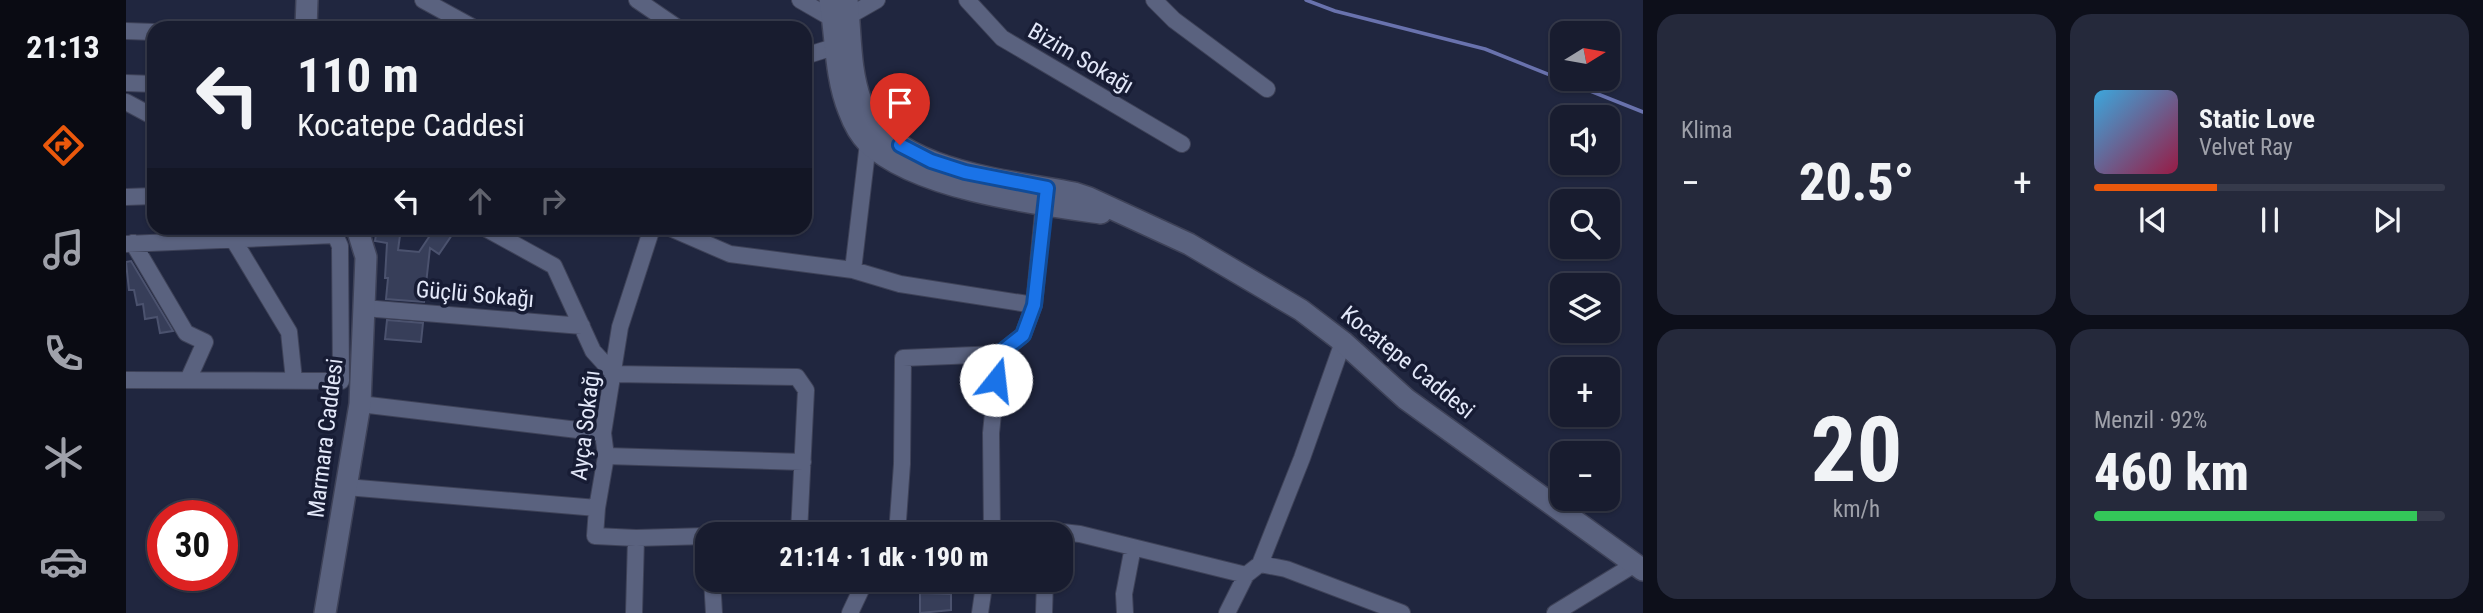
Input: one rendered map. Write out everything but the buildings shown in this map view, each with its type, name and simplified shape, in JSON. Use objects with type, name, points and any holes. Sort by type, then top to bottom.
[{"type":"main road","points":[[306,21],[307,0]]},
{"type":"main road","name":"Kocatepe Caddesi","points":[[840,9],[844,44],[842,86],[848,108],[861,135],[893,161],[948,184],[1088,198],[1189,244],[1301,310],[1406,399],[1639,567]]},
{"type":"main road","name":"Kocatepe Caddesi","points":[[844,44],[860,98],[872,121],[900,145],[931,161],[1045,195]]},
{"type":"main road","points":[[869,143],[872,121]]},
{"type":"main road","name":"Marmara Caddesi","points":[[325,613],[360,404],[366,257],[359,235]]},
{"type":"street","points":[[423,0],[461,21]]},
{"type":"street","points":[[636,0],[668,21]]},
{"type":"street","points":[[800,0],[840,9],[877,0]]},
{"type":"street","name":"Bizim Sokağı","points":[[967,0],[1002,38],[1182,144]]},
{"type":"street","points":[[1154,0],[1174,20],[1267,89]]},
{"type":"street","points":[[126,31],[147,32]]},
{"type":"street","points":[[812,55],[844,44]]},
{"type":"street","points":[[126,83],[147,84]]},
{"type":"street","points":[[126,102],[147,113]]},
{"type":"street","points":[[853,270],[869,143]]},
{"type":"street","points":[[898,522],[902,464],[902,358],[999,354],[1023,335],[1034,305],[1045,195]]},
{"type":"street","points":[[126,197],[147,196]]},
{"type":"street","points":[[188,380],[205,342],[186,333],[130,243],[284,235]]},
{"type":"street","points":[[126,380],[341,380],[340,246],[336,235]]},
{"type":"street","points":[[498,235],[554,266],[593,351],[614,374],[797,377],[806,390],[800,522]]},
{"type":"street","name":"Ayça Sokağı","points":[[346,487],[597,508],[606,456],[603,433],[620,327],[650,235]]},
{"type":"street","points":[[686,235],[730,254],[853,270],[900,284],[1034,305]]},
{"type":"street","points":[[233,239],[289,332],[295,380]]},
{"type":"street","name":"Güçlü Sokağı","points":[[364,307],[582,326]]},
{"type":"street","points":[[1227,613],[1246,575],[1260,564],[1302,458],[1342,342]]},
{"type":"street","points":[[992,522],[991,433],[999,354]]},
{"type":"street","points":[[360,404],[603,433]]},
{"type":"street","points":[[606,456],[803,462]]},
{"type":"street","points":[[597,508],[595,536],[695,536]]},
{"type":"street","points":[[1073,534],[1246,575]]},
{"type":"street","points":[[634,613],[636,538]]},
{"type":"street","points":[[1125,613],[1124,593],[1133,547]]},
{"type":"street","points":[[1260,564],[1286,569],[1402,613]]},
{"type":"street","points":[[1555,613],[1639,567]]},
{"type":"street","points":[[713,592],[714,613]]},
{"type":"street","points":[[850,613],[860,592]]},
{"type":"street","points":[[980,613],[983,592]]},
{"type":"street","points":[[1044,613],[1045,592]]},
{"type":"waterway","points":[[1306,0],[1335,11],[1485,49],[1643,112]]},
{"type":"route","points":[[900,145],[931,161],[965,172],[1047,188],[1034,305],[1023,335],[999,354],[996,380]]}]
